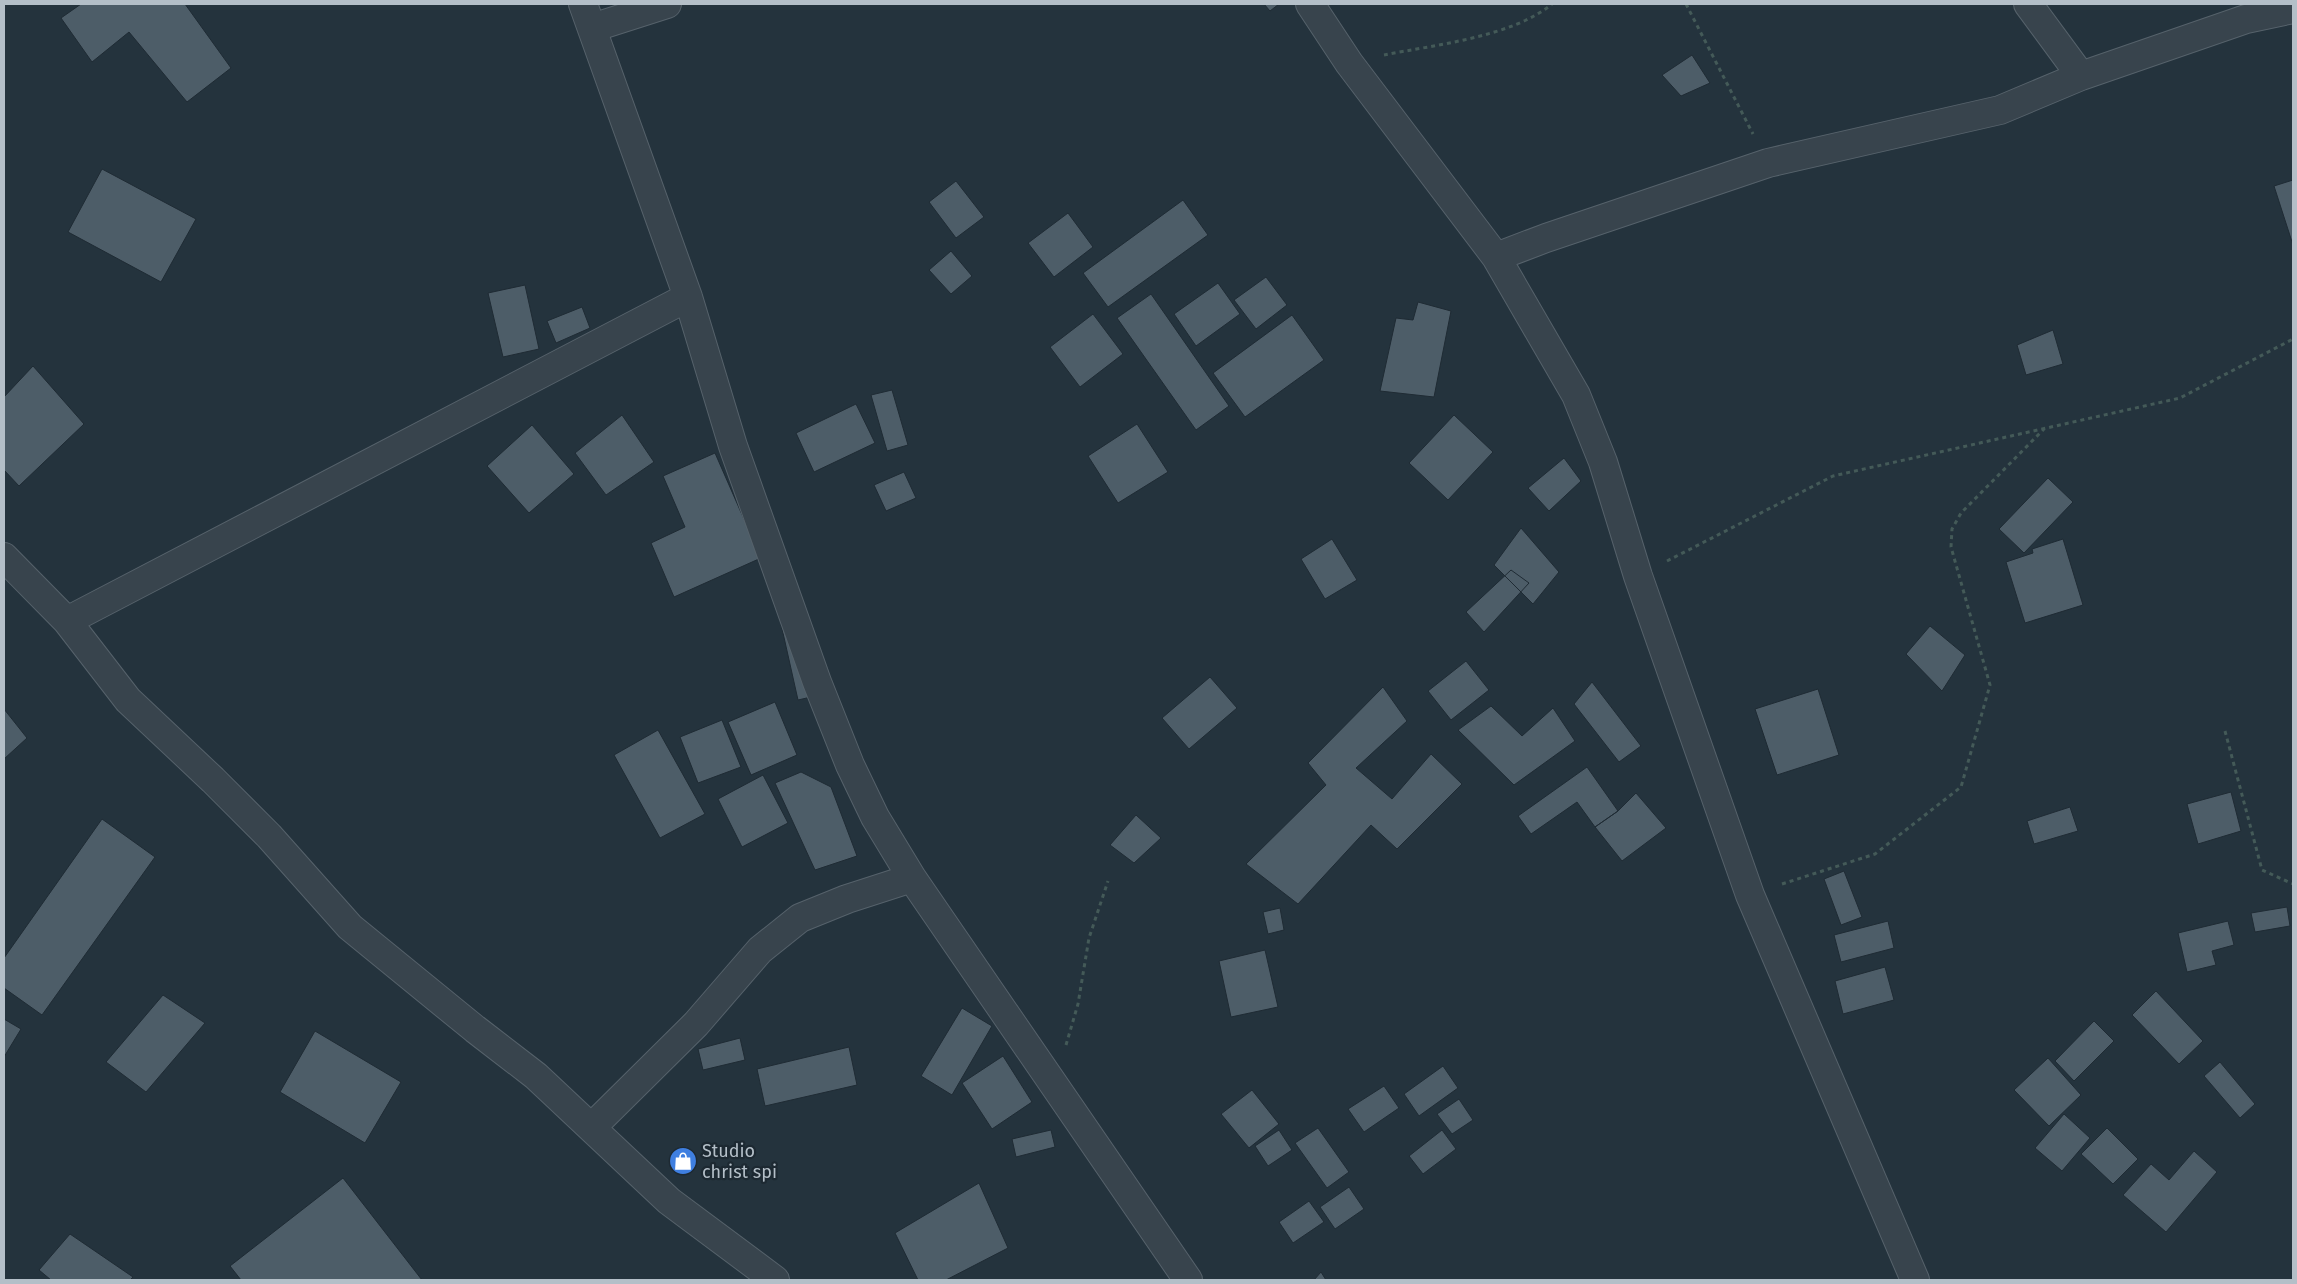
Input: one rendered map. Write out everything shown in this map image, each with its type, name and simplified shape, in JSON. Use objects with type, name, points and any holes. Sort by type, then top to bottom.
[{"type":"street","points":[[667,4],[588,16],[688,297],[733,446],[817,682],[858,782],[875,817],[912,878],[1188,1280]]},
{"type":"street","points":[[1310,4],[1349,63],[1496,257],[1576,395],[1603,462],[1638,576],[1750,895],[1915,1280]]},
{"type":"street","points":[[2028,4],[2081,76]]},
{"type":"street","points":[[1496,257],[1555,235],[1768,163],[2000,110],[2081,76],[2246,18],[2293,9]]},
{"type":"street","points":[[67,621],[688,297]]},
{"type":"street","points":[[4,557],[67,621],[128,700],[269,836],[350,927],[475,1030],[536,1076],[669,1201],[774,1280]]},
{"type":"street","points":[[592,1127],[696,1024],[760,950],[800,918],[847,899],[912,878]]},
{"type":"path","points":[[1349,63],[1496,32],[1541,13],[1552,4]]},
{"type":"path","points":[[1686,4],[1768,163]]},
{"type":"path","points":[[1638,576],[1833,476],[2180,398],[2293,339]]},
{"type":"path","points":[[1750,895],[1875,854],[1961,787],[1990,685],[1951,547],[1952,528],[1960,513],[2046,428]]},
{"type":"path","points":[[2225,731],[2262,870],[2293,884]]},
{"type":"path","points":[[1055,1087],[1078,1004],[1089,938],[1108,881]]},
{"type":"building","points":[[81,4],[185,4],[231,68],[187,102],[129,32],[92,62],[61,18]]},
{"type":"building","points":[[1264,4],[1279,4],[1270,11]]},
{"type":"building","points":[[1692,55],[1710,83],[1681,96],[1662,75]]},
{"type":"building","points":[[102,169],[196,219],[161,282],[68,232]]},
{"type":"building","points":[[2293,180],[2293,245],[2274,186]]},
{"type":"building","points":[[956,181],[984,217],[956,238],[929,202]]},
{"type":"building","points":[[1183,200],[1208,235],[1108,307],[1083,273]]},
{"type":"building","points":[[1068,213],[1093,247],[1054,277],[1028,243]]},
{"type":"building","points":[[951,251],[972,276],[951,294],[929,270]]},
{"type":"building","points":[[1266,277],[1287,305],[1256,329],[1234,300]]},
{"type":"building","points":[[1218,283],[1240,314],[1196,346],[1174,314]]},
{"type":"building","points":[[525,285],[539,349],[503,357],[488,293]]},
{"type":"building","points":[[1151,294],[1229,406],[1196,430],[1117,318]]},
{"type":"building","points":[[1418,302],[1451,311],[1434,397],[1380,391],[1396,318],[1413,320]]},
{"type":"building","points":[[582,307],[590,328],[556,343],[547,321]]},
{"type":"building","points":[[1093,314],[1123,354],[1080,387],[1050,347]]},
{"type":"building","points":[[1292,315],[1324,360],[1245,417],[1213,373]]},
{"type":"building","points":[[2053,330],[2063,364],[2026,375],[2017,345]]},
{"type":"building","points":[[33,366],[84,424],[19,486],[4,470],[4,397]]},
{"type":"building","points":[[892,390],[908,445],[887,451],[871,395]]},
{"type":"building","points":[[856,404],[875,443],[814,472],[796,433]]},
{"type":"building","points":[[622,415],[654,462],[606,495],[575,453]]},
{"type":"building","points":[[1454,415],[1493,452],[1448,500],[1409,463]]},
{"type":"building","points":[[1137,424],[1168,472],[1118,503],[1088,456]]},
{"type":"building","points":[[532,425],[574,474],[529,513],[487,466]]},
{"type":"building","points":[[715,453],[761,558],[674,597],[651,543],[685,527],[663,476]]},
{"type":"building","points":[[1564,458],[1581,481],[1549,511],[1528,488]]},
{"type":"building","points":[[904,472],[916,498],[886,511],[874,485]]},
{"type":"building","points":[[2048,478],[2073,502],[2024,553],[1999,529]]},
{"type":"building","points":[[1521,528],[1559,572],[1533,604],[1494,565]]},
{"type":"building","points":[[1332,539],[1357,580],[1325,599],[1301,559]]},
{"type":"building","points":[[2063,539],[2083,605],[2025,623],[2006,562],[2033,553],[2032,549]]},
{"type":"building","points":[[1511,570],[1529,583],[1484,632],[1466,612]]},
{"type":"building","points":[[794,621],[811,697],[798,700],[781,624]]},
{"type":"building","points":[[1930,626],[1965,655],[1942,691],[1906,654]]},
{"type":"building","points":[[1466,661],[1489,690],[1451,720],[1428,691]]},
{"type":"building","points":[[1210,677],[1237,708],[1189,749],[1162,718]]},
{"type":"building","points":[[1592,682],[1641,746],[1619,762],[1574,704]]},
{"type":"building","points":[[1383,687],[1407,721],[1356,768],[1392,799],[1431,754],[1462,784],[1397,849],[1371,825],[1298,904],[1246,864],[1326,785],[1308,763]]},
{"type":"building","points":[[1818,689],[1839,755],[1777,775],[1755,709]]},
{"type":"building","points":[[775,702],[797,755],[751,775],[728,722]]},
{"type":"building","points":[[1491,706],[1522,736],[1553,708],[1575,741],[1514,785],[1458,730]]},
{"type":"building","points":[[4,709],[27,738],[4,759]]},
{"type":"building","points":[[722,720],[741,767],[698,783],[680,737]]},
{"type":"building","points":[[658,730],[705,814],[660,838],[614,755]]},
{"type":"building","points":[[1587,767],[1618,811],[1595,827],[1577,802],[1531,834],[1518,816]]},
{"type":"building","points":[[801,772],[831,787],[857,856],[815,870],[775,783]]},
{"type":"building","points":[[763,775],[788,823],[742,847],[718,799]]},
{"type":"building","points":[[2231,792],[2241,831],[2198,844],[2187,804]]},
{"type":"building","points":[[1636,793],[1666,828],[1622,861],[1595,827],[1618,811]]},
{"type":"building","points":[[2070,807],[2078,831],[2034,844],[2027,821]]},
{"type":"building","points":[[1136,815],[1161,838],[1134,863],[1110,845]]},
{"type":"building","points":[[102,819],[155,857],[42,1015],[4,988],[4,958]]},
{"type":"building","points":[[1844,871],[1862,917],[1841,925],[1824,879]]},
{"type":"building","points":[[2287,907],[2290,926],[2255,932],[2251,913]]},
{"type":"building","points":[[1280,908],[1284,930],[1268,934],[1263,912]]},
{"type":"building","points":[[1888,921],[1894,948],[1841,962],[1834,935]]},
{"type":"building","points":[[2228,921],[2234,945],[2212,951],[2216,965],[2187,972],[2178,933]]},
{"type":"building","points":[[1265,950],[1278,1007],[1231,1017],[1219,961]]},
{"type":"building","points":[[1885,967],[1894,1000],[1843,1014],[1835,981]]},
{"type":"building","points":[[2156,991],[2203,1041],[2179,1064],[2132,1015]]},
{"type":"building","points":[[163,995],[205,1023],[146,1092],[106,1062]]},
{"type":"building","points":[[962,1008],[992,1026],[952,1095],[921,1076]]},
{"type":"building","points":[[4,1019],[21,1029],[4,1057]]},
{"type":"building","points":[[2094,1021],[2114,1041],[2074,1081],[2055,1061]]},
{"type":"building","points":[[315,1031],[401,1082],[365,1143],[280,1092]]},
{"type":"building","points":[[740,1038],[745,1060],[703,1070],[698,1049]]},
{"type":"building","points":[[849,1047],[857,1085],[765,1106],[757,1069]]},
{"type":"building","points":[[1003,1056],[1032,1102],[992,1129],[962,1083]]},
{"type":"building","points":[[2048,1058],[2081,1095],[2049,1126],[2014,1090]]},
{"type":"building","points":[[2220,1062],[2255,1104],[2240,1118],[2204,1076]]},
{"type":"building","points":[[1443,1066],[1458,1088],[1419,1116],[1404,1094]]},
{"type":"building","points":[[1384,1086],[1399,1108],[1364,1132],[1348,1109]]},
{"type":"building","points":[[1252,1090],[1279,1124],[1249,1148],[1221,1114]]},
{"type":"building","points":[[1459,1099],[1473,1120],[1452,1134],[1437,1114]]},
{"type":"building","points":[[2064,1114],[2090,1138],[2062,1171],[2035,1148]]},
{"type":"building","points":[[1318,1128],[1349,1172],[1327,1188],[1295,1143]]},
{"type":"building","points":[[2107,1128],[2138,1159],[2113,1184],[2081,1154]]},
{"type":"building","points":[[1051,1130],[1055,1147],[1016,1157],[1012,1139]]},
{"type":"building","points":[[1279,1130],[1292,1150],[1268,1166],[1255,1146]]},
{"type":"building","points":[[1442,1130],[1456,1149],[1423,1174],[1409,1156]]},
{"type":"building","points":[[2194,1151],[2217,1172],[2166,1232],[2123,1195],[2151,1164],[2169,1180]]},
{"type":"building","points":[[343,1178],[422,1280],[241,1280],[230,1266]]},
{"type":"building","points":[[979,1183],[1008,1248],[946,1280],[918,1280],[895,1233]]},
{"type":"building","points":[[1349,1187],[1364,1209],[1335,1229],[1320,1207]]},
{"type":"building","points":[[1309,1201],[1324,1222],[1293,1243],[1279,1222]]},
{"type":"building","points":[[70,1234],[133,1277],[130,1280],[51,1280],[39,1270]]},
{"type":"building","points":[[1321,1272],[1326,1280],[1314,1280]]},
{"type":"place","name":"Studio christ spi","points":[[683,1161]]}]
